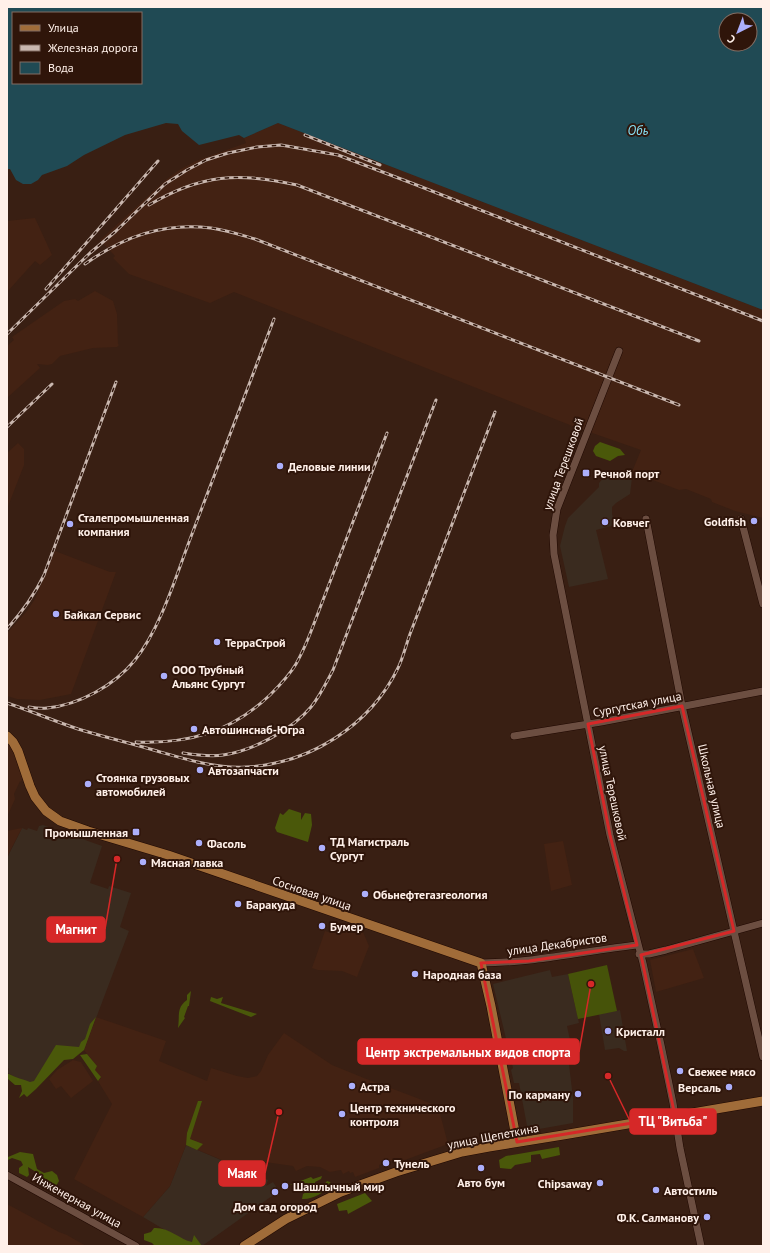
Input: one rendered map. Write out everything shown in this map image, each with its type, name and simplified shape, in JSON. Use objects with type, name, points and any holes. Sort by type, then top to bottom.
[{"type":"main road","name":"Сосновая улица","points":[[7,736],[13,742],[18,751],[35,797],[46,810],[60,821],[168,855],[481,963]]},
{"type":"main road","points":[[481,963],[491,1006],[517,1142]]},
{"type":"main road","name":"улица Щепеткина","points":[[244,1246],[286,1219],[356,1186],[462,1152],[763,1101]]},
{"type":"street","name":"улица Терешковой","points":[[619,351],[563,490],[555,514],[553,535],[554,554],[610,835],[661,1044],[700,1246]]},
{"type":"street","name":"Школьная улица","points":[[646,518],[682,706],[763,1057]]},
{"type":"street","points":[[741,519],[763,604]]},
{"type":"street","name":"Сургутская улица","points":[[514,736],[588,724],[763,691]]},
{"type":"street","points":[[640,954],[649,954],[666,950],[763,923]]},
{"type":"street","name":"улица Декабристов","points":[[481,963],[530,960],[599,949],[637,945]]},
{"type":"street","name":"Инженерная улица","points":[[7,1175],[136,1246]]},
{"type":"highlighted area","points":[[682,706],[734,931],[641,955],[675,1116],[517,1142],[481,963],[529,961],[637,945],[610,835],[588,724]]},
{"type":"shaded area","name":"Речной порт","points":[[278,123],[763,310],[763,518],[735,511],[712,502],[711,499],[686,489],[679,490],[632,472],[641,450],[575,427],[234,292],[210,303],[129,274],[113,258],[115,256],[100,240],[167,179],[179,170],[196,161],[246,143],[244,138]]},
{"type":"shaded area","points":[[35,218],[52,255],[40,265],[35,261],[7,292],[7,221]]},
{"type":"shaded area","points":[[95,291],[113,301],[117,314],[119,345],[117,347],[93,348],[60,356],[52,364],[48,365],[37,364],[40,368],[7,398],[7,346],[14,340],[12,337],[64,301],[75,299],[78,301]]},
{"type":"shaded area","points":[[18,443],[24,449],[24,465],[7,509],[7,453]]},
{"type":"shaded area","points":[[628,472],[632,478],[630,494],[612,507],[615,525],[596,530],[608,579],[569,587],[560,546],[568,518],[599,487],[599,483],[604,477],[613,473]]},
{"type":"shaded area","points":[[55,551],[110,572],[116,572],[71,694],[40,700],[17,699],[7,696],[7,633],[27,611],[35,599]]},
{"type":"shaded area","points":[[7,742],[12,747],[23,777],[14,794],[15,799],[7,817]]},
{"type":"shaded area","points":[[43,825],[102,846],[90,883],[108,889],[109,886],[131,893],[120,927],[129,931],[84,1050],[64,1052],[33,1090],[7,1072],[9,1069],[7,1067],[7,858],[22,828],[37,831],[39,826]]},
{"type":"shaded area","points":[[22,828],[11,849],[7,858],[7,831]]},
{"type":"shaded area","points":[[563,841],[572,885],[551,891],[544,844]]},
{"type":"shaded area","points":[[334,923],[363,932],[369,946],[357,977],[342,971],[318,970],[312,968],[325,931],[331,933]]},
{"type":"shaded area","points":[[693,949],[704,978],[656,992],[650,960]]},
{"type":"shaded area","points":[[550,970],[552,977],[568,974],[579,1023],[567,1026],[571,1045],[568,1056],[573,1098],[573,1123],[528,1131],[519,1083],[514,1083],[511,1070],[513,1068],[493,984]]},
{"type":"shaded area","points":[[620,1010],[627,1051],[619,1048],[605,1050],[599,1014]]},
{"type":"shaded area","points":[[96,1017],[166,1041],[159,1061],[207,1081],[211,1068],[248,1078],[257,1076],[261,1071],[268,1055],[284,1033],[332,1065],[438,1106],[448,1144],[405,1160],[395,1159],[379,1165],[379,1168],[355,1177],[353,1172],[350,1173],[349,1171],[343,1174],[341,1170],[330,1172],[320,1167],[307,1166],[296,1171],[293,1166],[265,1162],[260,1176],[186,1145],[170,1186],[143,1217],[74,1179],[112,1104],[98,1081],[101,1078],[95,1070],[97,1066],[84,1050]]},
{"type":"shaded area","points":[[73,1060],[81,1062],[93,1081],[71,1098],[61,1086],[56,1089],[49,1079],[57,1070]]},
{"type":"shaded area","points":[[186,1145],[268,1180],[266,1186],[273,1182],[279,1191],[202,1246],[192,1246],[143,1217],[170,1186]]},
{"type":"shaded area","points":[[7,1204],[67,1235],[86,1246],[7,1246]]},
{"type":"green space","points":[[600,442],[620,449],[625,455],[618,456],[610,461],[596,456],[593,451],[595,446]]},
{"type":"green space","points":[[289,809],[301,813],[301,820],[305,813],[311,814],[312,825],[308,842],[277,832],[275,828],[280,813],[283,815]]},
{"type":"green space","points":[[607,965],[617,1011],[578,1019],[568,974]]},
{"type":"green space","points":[[191,991],[189,1006],[184,1017],[185,1018],[178,1028],[181,1006],[187,1000],[187,995]]},
{"type":"green space","points":[[211,997],[217,999],[223,997],[221,1003],[257,1014],[251,1017],[210,1001]]},
{"type":"green space","points":[[96,1017],[84,1050],[73,1059],[64,1060],[27,1097],[24,1094],[19,1098],[22,1091],[21,1085],[15,1085],[8,1079],[7,1080],[7,1074],[30,1082],[34,1081],[56,1045],[79,1047],[81,1042],[85,1039],[90,1024]]},
{"type":"green space","points":[[87,1054],[97,1066],[95,1070],[101,1077],[98,1081],[80,1055]]},
{"type":"green space","points":[[198,1101],[202,1101],[190,1139],[203,1144],[197,1150],[186,1145],[187,1133]]},
{"type":"green space","points":[[559,1147],[560,1155],[542,1159],[540,1154],[531,1155],[531,1162],[515,1165],[511,1169],[500,1168],[499,1160],[506,1156]]},
{"type":"green space","points":[[20,1152],[33,1154],[37,1169],[44,1173],[52,1171],[57,1175],[59,1181],[56,1186],[47,1182],[42,1176],[37,1178],[36,1172],[28,1167],[29,1175],[27,1177],[19,1173],[19,1168],[23,1165],[21,1161],[12,1158],[8,1160],[8,1157]]},
{"type":"green space","points":[[322,1176],[321,1179],[315,1182],[315,1186],[320,1184],[323,1186],[327,1181],[330,1182],[332,1186],[314,1197],[302,1199],[303,1194],[308,1191],[297,1185],[290,1185],[311,1177],[313,1179]]},
{"type":"green space","points":[[365,1193],[372,1201],[348,1214],[347,1210],[339,1211],[337,1204]]},
{"type":"green space","points":[[154,1228],[164,1229],[192,1242],[194,1235],[202,1246],[155,1246],[144,1240],[144,1234],[151,1232]]},
{"type":"water","name":"Обь","points":[[7,7],[763,7],[763,310],[278,123],[244,138],[239,135],[199,145],[182,131],[178,124],[166,123],[125,135],[84,155],[67,166],[42,175],[38,180],[31,184],[23,184],[16,180],[10,169],[7,169]]},
{"type":"railway","points":[[305,135],[380,165]]},
{"type":"railway","points":[[7,334],[90,253],[116,231],[165,184],[206,160],[228,153],[257,147],[281,145],[338,155],[763,321]]},
{"type":"railway","points":[[46,289],[158,161]]},
{"type":"railway","points":[[149,205],[186,187],[221,178],[257,178],[297,185],[699,341]]},
{"type":"railway","points":[[85,264],[99,254],[129,239],[160,230],[176,227],[193,227],[228,231],[255,239],[679,405]]},
{"type":"railway","points":[[29,707],[42,708],[59,706],[71,703],[96,692],[117,678],[127,669],[144,647],[168,600],[274,319]]},
{"type":"railway","points":[[7,629],[27,604],[44,575],[116,382]]},
{"type":"railway","points":[[7,427],[52,384]]},
{"type":"railway","points":[[183,753],[203,756],[218,756],[246,749],[271,738],[293,724],[303,716],[314,703],[333,670],[436,400]]},
{"type":"railway","points":[[7,703],[88,732],[212,765],[246,767],[269,764],[314,750],[335,738],[354,724],[371,708],[386,689],[398,668],[495,412]]},
{"type":"railway","points":[[136,742],[174,741],[191,738],[224,727],[255,708],[287,677],[302,653],[387,433]]},
{"type":"place","name":"Деловые линии","points":[[280,466]]},
{"type":"place","name":"Речной порт","points":[[586,473]]},
{"type":"place","name":"Goldfish","points":[[754,521]]},
{"type":"place","name":"Ковчег","points":[[605,522]]},
{"type":"place","name":"Сталепромышленная компания","points":[[70,524]]},
{"type":"place","name":"Байкал Сервис","points":[[56,614]]},
{"type":"place","name":"ТерраСтрой","points":[[217,642]]},
{"type":"place","name":"ООО Трубный Альянс Сургут","points":[[164,676]]},
{"type":"place","name":"Автошинснаб-Югра","points":[[194,729]]},
{"type":"place","name":"Автозапчасти","points":[[200,770]]},
{"type":"place","name":"Стоянка грузовых автомобилей","points":[[88,784]]},
{"type":"place","name":"Промышленная","points":[[136,832]]},
{"type":"place","name":"Фасоль","points":[[199,843]]},
{"type":"place","name":"ТД Магистраль Сургут","points":[[322,848]]},
{"type":"place","name":"Магнит","points":[[117,859]]},
{"type":"place","name":"Мясная лавка","points":[[143,862]]},
{"type":"place","name":"Обьнефтегазгеология","points":[[365,894]]},
{"type":"place","name":"Баракуда","points":[[238,904]]},
{"type":"place","name":"Бумер","points":[[322,926]]},
{"type":"place","name":"Народная база","points":[[415,974]]},
{"type":"place","name":"Центр экстремальных видов спорта","points":[[591,984]]},
{"type":"place","name":"Кристалл","points":[[608,1031]]},
{"type":"place","name":"Свежее мясо","points":[[680,1071]]},
{"type":"place","name":"ТЦ \"Витьба\"","points":[[608,1076]]},
{"type":"place","name":"Астра","points":[[352,1086]]},
{"type":"place","name":"Версаль","points":[[729,1087]]},
{"type":"place","name":"По карману","points":[[578,1094]]},
{"type":"place","name":"Маяк","points":[[279,1112]]},
{"type":"place","name":"Центр технического контроля","points":[[342,1114]]},
{"type":"place","name":"Тунель","points":[[386,1163]]},
{"type":"place","name":"Авто бум","points":[[481,1168]]},
{"type":"place","name":"Chipsaway","points":[[600,1183]]},
{"type":"place","name":"Шашлычный мир","points":[[285,1186]]},
{"type":"place","name":"Автостиль","points":[[656,1190]]},
{"type":"place","name":"Дом сад огород","points":[[275,1192]]},
{"type":"place","name":"Ф.К. Салманову","points":[[707,1217]]}]
